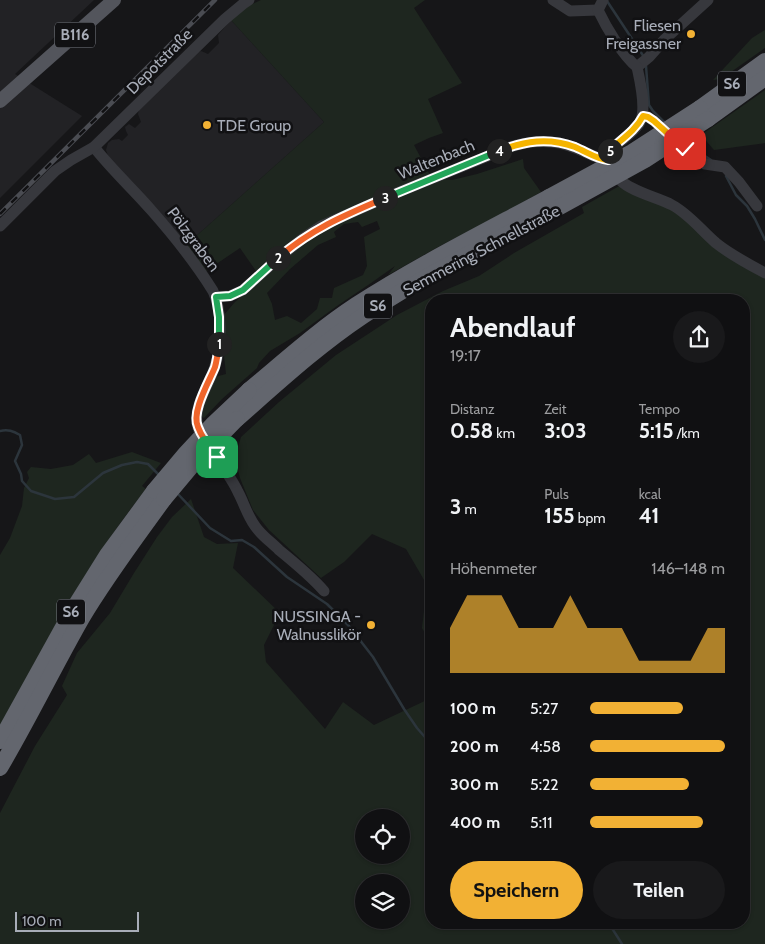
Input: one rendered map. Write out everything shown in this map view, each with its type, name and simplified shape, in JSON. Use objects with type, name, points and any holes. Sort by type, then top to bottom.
[{"type":"highway","name":"Semmering Schnellstraße","points":[[0,768],[83,618],[186,453],[249,390],[300,347],[355,306],[420,266],[645,160],[704,114],[765,61]]},
{"type":"highway","name":"Semmering Schnellstraße","points":[[704,114],[765,78]]},
{"type":"highway","name":"Semmering Schnellstraße","points":[[0,741],[72,611],[107,555],[159,495],[195,462],[237,418],[308,357],[363,316],[553,203]]},
{"type":"main road","name":"B116","points":[[0,101],[114,0]]},
{"type":"street","name":"Depotstraße","points":[[0,226],[55,171],[94,147],[225,19],[242,4],[250,0]]},
{"type":"street","points":[[553,0],[570,11],[600,5],[604,22],[630,62],[638,67]]},
{"type":"street","points":[[638,67],[665,39],[708,0]]},
{"type":"street","points":[[638,67],[643,116],[640,123],[611,149],[608,160],[620,180],[684,212],[714,242],[765,273]]},
{"type":"street","points":[[643,116],[654,121],[705,164],[724,167],[739,182],[757,206]]},
{"type":"street","name":"Waltenbach","points":[[216,297],[230,296],[243,290],[281,256],[321,226],[403,190],[510,147],[523,143],[546,141],[575,147],[600,159],[608,160]]},
{"type":"street","name":"Pölzgraben","points":[[94,147],[106,163],[136,193],[170,232],[216,297],[220,336],[218,355],[200,402],[196,422],[197,427],[238,490],[247,513],[255,526],[316,581],[324,591]]},
{"type":"shaded area","points":[[0,0],[94,0],[15,74],[82,116],[0,198]]},
{"type":"shaded area","points":[[261,0],[425,0],[414,8],[462,83],[428,99],[443,133],[414,145],[431,177],[350,210],[258,274],[240,248],[203,273],[185,246],[324,122],[231,20],[246,7]]},
{"type":"shaded area","points":[[231,20],[324,122],[185,246],[110,161],[106,150],[108,143],[112,140],[119,139],[122,141],[128,135],[125,127],[129,124],[135,128],[141,122],[138,114],[139,109],[194,53],[201,51],[208,54],[219,43],[218,35]]},
{"type":"shaded area","points":[[765,30],[765,48],[721,79],[713,80],[752,38]]},
{"type":"shaded area","points":[[765,90],[765,143],[714,150],[701,135]]},
{"type":"shaded area","points":[[523,159],[524,168],[541,192],[388,275],[395,266],[300,333],[270,351],[257,368],[204,418],[199,415],[215,377],[226,374],[223,347],[223,316],[235,302],[308,238],[436,179],[452,180]],"holes":[[[377,221],[380,229],[364,237],[367,266],[363,275],[334,288],[332,298],[320,298],[317,309],[301,323],[287,316],[275,320],[272,304],[267,293],[290,269],[318,245],[336,237],[334,232],[344,224],[358,222],[362,227]]]},
{"type":"shaded area","points":[[621,185],[669,207],[765,275],[765,944],[0,944],[0,813],[35,746],[67,695],[62,686],[77,653],[110,613],[157,537],[172,517],[191,499],[204,537],[217,544],[238,543],[233,568],[280,613],[264,645],[266,662],[325,729],[343,702],[374,725],[425,701],[425,929],[750,929],[750,294],[437,294],[479,276],[514,253],[584,213],[582,207]]},
{"type":"shaded area","points":[[425,300],[425,582],[406,549],[372,534],[344,562],[321,578],[269,530],[253,510],[240,478],[235,459],[241,437],[279,402],[336,355],[397,315]]},
{"type":"shaded area","points":[[132,452],[161,463],[142,486],[146,489],[105,546],[68,604],[0,726],[0,555],[10,538],[22,506],[24,488],[29,478],[27,472],[31,467],[51,469],[73,465],[89,454],[96,463]]},
{"type":"shaded area","points":[[425,602],[425,633],[422,628]]},
{"type":"waterway","points":[[607,1],[644,57]]},
{"type":"waterway","points":[[646,66],[649,105],[666,124]]},
{"type":"waterway","points":[[685,141],[711,160]]},
{"type":"waterway","points":[[726,176],[736,195],[747,206],[755,219],[765,240]]},
{"type":"waterway","points":[[0,431],[6,430],[20,435],[22,445],[15,461],[22,481],[31,491],[55,499],[74,497],[103,473],[122,465],[137,462],[148,464],[160,476]]},
{"type":"waterway","points":[[177,493],[210,528],[231,541],[242,540],[254,547],[287,577],[327,604],[349,626],[373,657],[404,709],[425,737]]},
{"type":"waterway","points":[[612,929],[622,944]]},
{"type":"railway","points":[[0,214],[215,0]]},
{"type":"place","name":"Fliesen Freigassner","points":[[691,34]]},
{"type":"place","name":"TDE Group","points":[[207,125]]},
{"type":"place","name":"NUSSINGA - Walnusslikör","points":[[371,625]]},
{"type":"route","points":[[217,457],[205,442],[196,422],[200,402],[218,355],[220,329],[216,297],[230,296],[243,290],[281,256],[321,226],[476,160],[523,143],[534,141],[560,143],[575,147],[600,159],[608,160],[611,149],[640,123],[643,116],[654,121],[685,149]]}]
